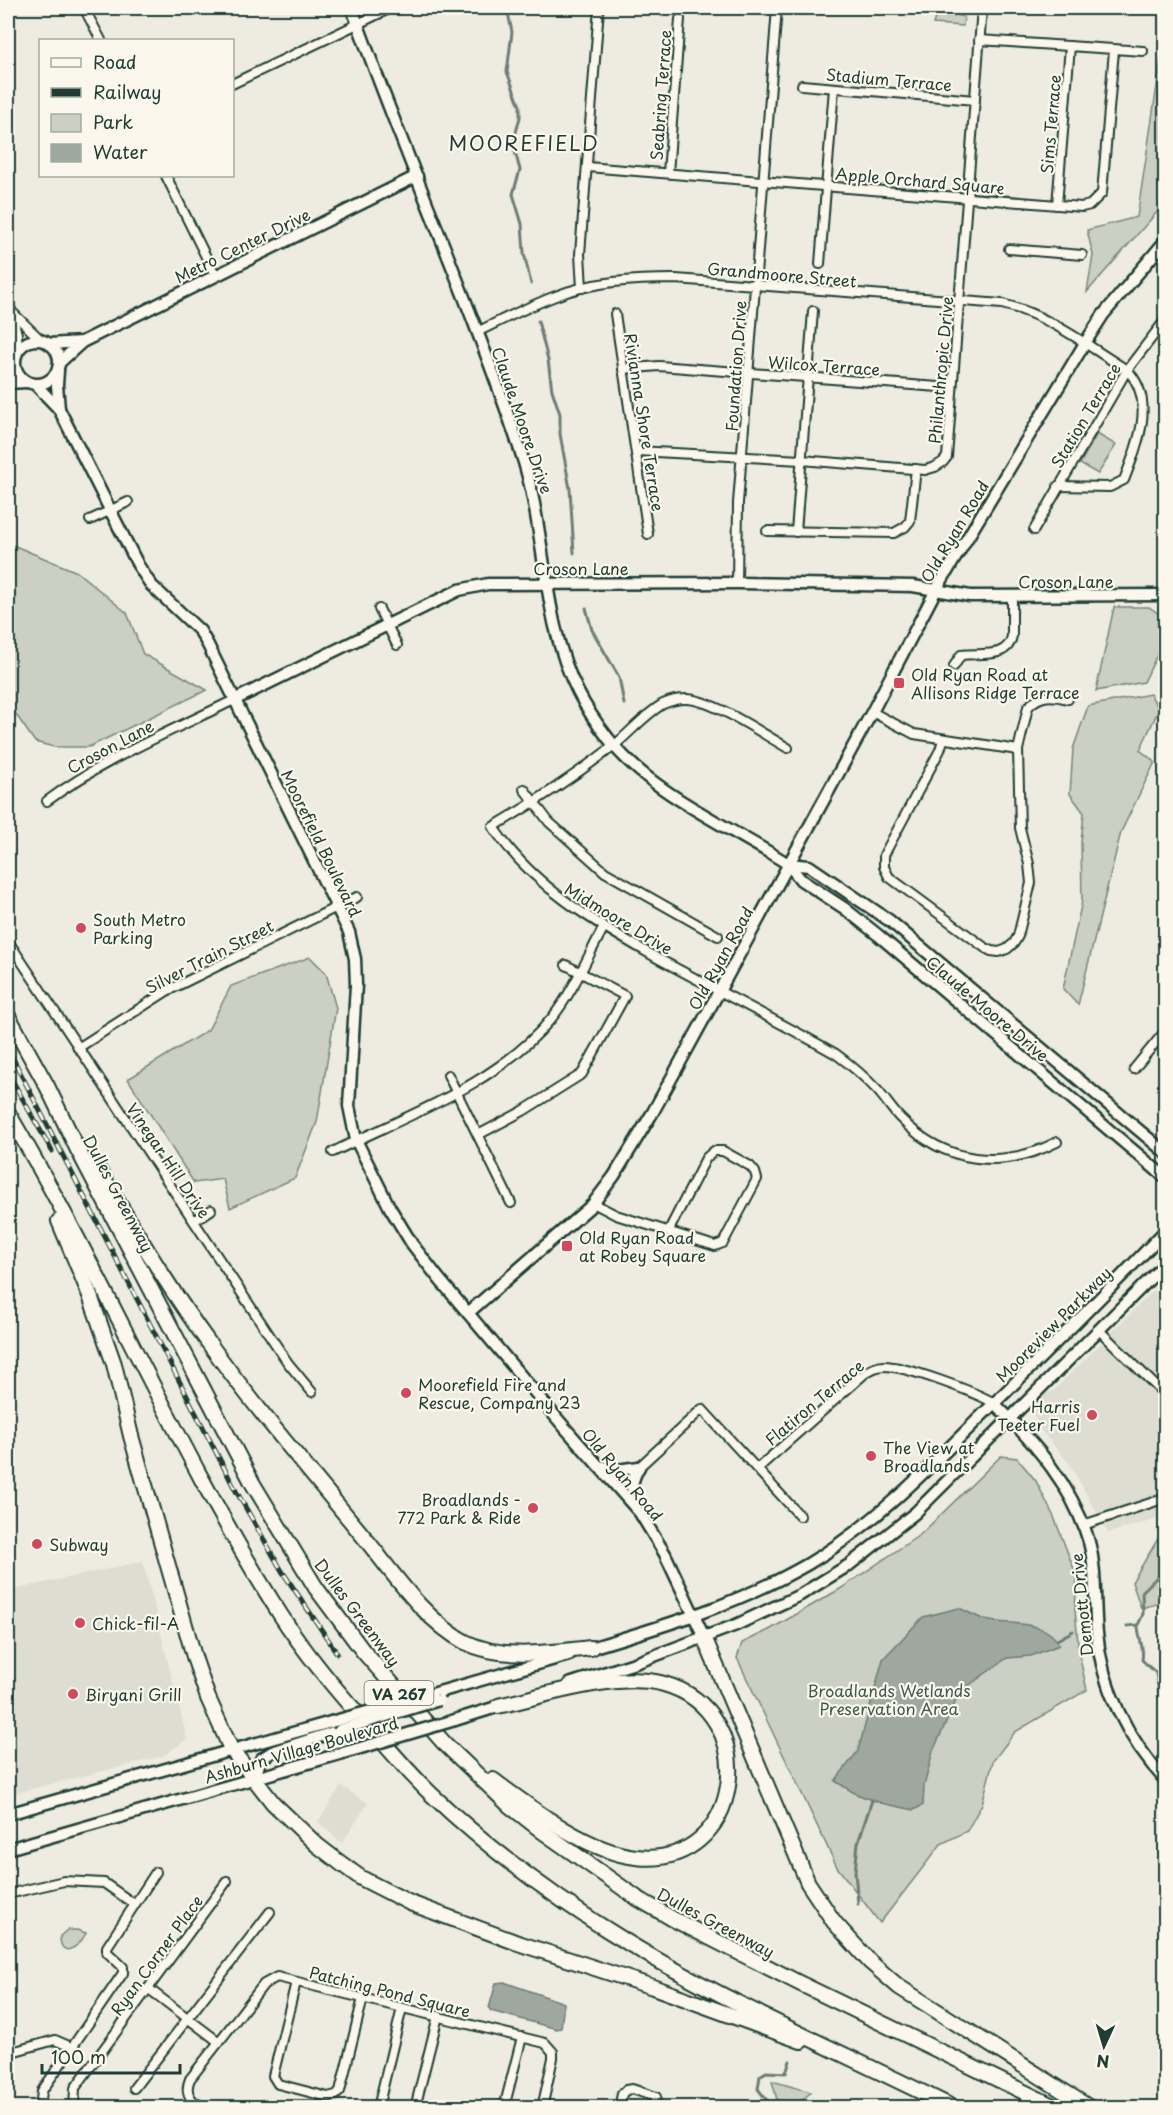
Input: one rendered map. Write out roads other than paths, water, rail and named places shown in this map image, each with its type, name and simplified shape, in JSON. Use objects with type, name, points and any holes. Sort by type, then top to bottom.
[{"type":"highway","name":"Dulles Greenway","points":[[8,1016],[47,1086],[77,1149],[253,1484],[283,1535],[340,1621],[381,1672],[444,1743],[510,1806],[637,1898],[673,1919],[770,1968],[1057,2108]]},
{"type":"highway","points":[[47,1086],[150,1254],[211,1346],[275,1429],[429,1615],[467,1643],[486,1649],[536,1654],[591,1648]]},
{"type":"highway","name":"VA 267","points":[[8,1113],[42,1171],[215,1506],[280,1615],[312,1660],[406,1768],[432,1795],[508,1860],[630,1944],[721,1994],[954,2108]]},
{"type":"highway","points":[[42,1171],[51,1202],[89,1293],[114,1364],[131,1436],[208,1698],[231,1749],[273,1803],[317,1845],[361,1878],[410,1903],[515,1942],[653,1987],[877,2070]]},
{"type":"highway","points":[[704,1637],[808,1883],[834,1922],[870,1962],[905,1991],[1090,2108]]},
{"type":"highway","points":[[444,1743],[526,1805],[566,1830],[598,1846],[627,1856],[657,1858],[679,1852],[695,1843],[706,1833],[723,1808],[728,1785],[729,1763],[722,1733],[710,1714],[699,1703],[673,1687],[655,1682],[610,1682],[498,1706]]},
{"type":"street","points":[[84,8],[100,39]]},
{"type":"street","name":"Claude Moore Drive","points":[[352,8],[522,455],[536,505],[555,622],[568,669],[577,691],[592,716],[614,746],[658,785],[788,864],[801,880],[844,908],[878,935],[1166,1178]]},
{"type":"street","points":[[234,83],[391,8]]},
{"type":"street","points":[[582,288],[580,254],[599,8]]},
{"type":"street","name":"Foundation Drive","points":[[737,583],[738,502],[777,8]]},
{"type":"street","name":"Philanthropic Drive","points":[[637,451],[801,460],[916,470],[935,467],[947,457],[982,8]]},
{"type":"street","name":"Seabring Terrace","points":[[668,173],[680,19]]},
{"type":"street","points":[[980,40],[1143,51]]},
{"type":"street","name":"Sims Terrace","points":[[1057,205],[1070,46]]},
{"type":"street","name":"Apple Orchard Square","points":[[587,167],[1082,207],[1090,205],[1102,193],[1113,50]]},
{"type":"street","name":"Stadium Terrace","points":[[802,85],[975,100]]},
{"type":"street","points":[[820,264],[834,88]]},
{"type":"street","name":"Metro Center Drive","points":[[32,383],[50,381],[59,366],[82,342],[417,176]]},
{"type":"street","points":[[166,177],[215,276]]},
{"type":"street","name":"Old Ryan Road","points":[[704,1637],[665,1554],[640,1513],[468,1313],[593,1203],[614,1176],[640,1135],[872,712],[936,590],[1103,315],[1166,240]]},
{"type":"street","points":[[1009,249],[1082,255]]},
{"type":"street","name":"Grandmoore Street","points":[[477,332],[554,296],[582,288],[636,279],[676,279],[1002,304],[1054,324],[1127,370]]},
{"type":"street","points":[[796,532],[813,311]]},
{"type":"street","points":[[32,383],[17,373],[12,312],[55,349],[59,366]]},
{"type":"street","name":"Rivianna Shore Terrace","points":[[615,314],[648,534]]},
{"type":"street","name":"Station Terrace","points":[[1034,530],[1127,370],[1166,319]]},
{"type":"street","name":"Metro Center Drive","points":[[16,355],[29,342],[82,342]]},
{"type":"street","points":[[8,369],[16,355]]},
{"type":"street","name":"Moorefield Boulevard","points":[[59,366],[57,385],[59,409]]},
{"type":"street","name":"Wilcox Terrace","points":[[623,369],[659,366],[952,388]]},
{"type":"street","points":[[1058,486],[1110,487],[1124,480],[1143,421],[1139,387],[1136,379],[1127,370]]},
{"type":"street","points":[[8,383],[32,383]]},
{"type":"street","name":"Moorefield Boulevard","points":[[32,383],[59,409],[109,511],[151,585],[200,631],[338,906],[349,932],[355,959],[356,985],[349,1106],[356,1140],[399,1225],[468,1313]]},
{"type":"street","points":[[767,531],[889,534],[899,531],[910,521],[916,470]]},
{"type":"street","points":[[90,520],[128,502]]},
{"type":"street","name":"Croson Lane","points":[[47,801],[103,765],[459,590],[498,583],[737,583],[913,586],[970,596],[1166,595]]},
{"type":"street","points":[[954,666],[961,655],[1005,650],[1012,636],[1012,596]]},
{"type":"street","points":[[379,609],[397,645]]},
{"type":"street","points":[[943,740],[940,750],[884,855],[884,867],[889,877],[991,951],[999,952],[1007,949],[1018,936],[1031,883],[1020,828],[1018,750],[1028,706],[1033,701],[1046,696],[1068,699]]},
{"type":"street","points":[[534,802],[614,746],[662,705],[670,701],[686,699],[714,707],[788,748]]},
{"type":"street","points":[[872,712],[914,734],[1018,750]]},
{"type":"street","points":[[524,789],[549,822],[614,879],[718,936]]},
{"type":"street","name":"Midmoore Drive","points":[[534,802],[493,827],[503,843],[540,882],[569,906],[604,927],[836,1054],[862,1075],[916,1134],[947,1151],[971,1158],[1005,1160],[1040,1151],[1057,1142]]},
{"type":"street","name":"Claude Moore Drive","points":[[788,864],[809,866],[890,921],[1166,1153]]},
{"type":"street","name":"Silver Train Street","points":[[78,1048],[167,991],[357,897]]},
{"type":"street","points":[[333,1152],[456,1092],[506,1060],[531,1040],[552,1018],[604,927]]},
{"type":"street","name":"Vinegar Hill Drive","points":[[8,941],[288,1363],[312,1392]]},
{"type":"street","points":[[478,1135],[532,1106],[582,1074],[625,996],[566,965]]},
{"type":"street","points":[[1134,1069],[1166,1030]]},
{"type":"street","points":[[448,1075],[511,1203]]},
{"type":"street","points":[[593,1203],[609,1212],[668,1232],[715,1246],[723,1243],[758,1179],[755,1172],[750,1166],[723,1151],[714,1151],[706,1158],[668,1232]]},
{"type":"street","points":[[194,1221],[211,1210]]},
{"type":"street","name":"Mooreview Parkway","points":[[694,1617],[745,1597],[779,1580],[843,1542],[892,1503],[1166,1230]]},
{"type":"street","points":[[704,1637],[767,1612],[800,1595],[849,1564],[915,1513],[1166,1263]]},
{"type":"street","points":[[1099,1330],[1166,1396]]},
{"type":"street","name":"Flatiron Terrace","points":[[757,1469],[863,1374],[879,1366],[896,1367],[963,1388],[994,1403]]},
{"type":"street","name":"Demott Drive","points":[[994,1403],[1039,1449],[1057,1474],[1083,1525],[1094,1567],[1097,1633],[1101,1661],[1109,1688],[1119,1714],[1134,1740],[1153,1768],[1166,1781]]},
{"type":"street","points":[[640,1513],[631,1491],[633,1477],[639,1467],[702,1409],[800,1516]]},
{"type":"street","points":[[599,1466],[617,1470],[639,1467]]},
{"type":"street","points":[[1083,1525],[1166,1498]]},
{"type":"street","name":"Ashburn Village Boulevard","points":[[8,1814],[231,1749],[436,1697],[694,1617]]},
{"type":"street","name":"Ashburn Village Boulevard","points":[[8,1849],[455,1720],[638,1662],[704,1637]]},
{"type":"street","points":[[254,1779],[261,1759],[272,1752],[436,1697]]},
{"type":"street","points":[[40,2108],[42,2091],[123,1972],[123,1967],[107,1952],[107,1947],[156,1872]]},
{"type":"street","points":[[8,1894],[64,1881],[104,1883],[134,1904]]},
{"type":"street","name":"Ryan Corner Place","points":[[74,2108],[75,2088],[227,1881]]},
{"type":"street","points":[[134,2088],[270,1912]]},
{"type":"street","name":"Patching Pond Square","points":[[219,2042],[267,1981],[277,1977],[545,2043],[550,2047],[553,2058],[542,2108]]},
{"type":"street","points":[[296,1982],[273,2076],[278,2084],[328,2097],[340,2091],[363,1998]]},
{"type":"street","points":[[149,1989],[219,2042],[190,2079],[188,2086],[192,2101],[208,2108]]},
{"type":"street","points":[[378,2108],[402,2008]]},
{"type":"street","points":[[415,2108],[438,2016]]},
{"type":"street","points":[[504,2108],[522,2037]]},
{"type":"street","points":[[8,2053],[55,2040],[72,2047]]},
{"type":"street","points":[[619,2108],[622,2094],[632,2089],[656,2097],[653,2108]]},
{"type":"water","points":[[959,1608],[986,1620],[1038,1627],[1054,1637],[1059,1645],[1031,1656],[1007,1658],[960,1692],[933,1751],[924,1786],[923,1805],[914,1810],[881,1803],[856,1794],[835,1781],[858,1751],[883,1659],[923,1617]]},
{"type":"water","points":[[504,1982],[564,2003],[561,2028],[557,2029],[491,2011],[489,2008],[496,1983]]},
{"type":"waterway","points":[[507,8],[512,32],[507,72],[520,106],[520,117],[513,144],[520,170],[513,194],[522,224],[524,253],[531,284]]},
{"type":"waterway","points":[[538,321],[548,360],[552,390],[560,414],[560,434],[570,489],[574,553]]},
{"type":"waterway","points":[[586,608],[592,630],[619,677],[624,704]]},
{"type":"waterway","points":[[1138,1625],[1143,1614],[1142,1592],[1166,1568]]},
{"type":"waterway","points":[[1127,1626],[1138,1625],[1143,1651],[1142,1660],[1156,1673],[1159,1692],[1166,1701]]},
{"type":"waterway","points":[[1057,1640],[1073,1631]]},
{"type":"waterway","points":[[1166,1714],[1162,1721],[1166,1726]]},
{"type":"waterway","points":[[858,1904],[855,1872],[858,1843],[872,1800]]},
{"type":"waterway","points":[[770,2108],[769,2103],[758,2089],[760,2076],[766,2072],[786,2073],[790,2061]]},
{"type":"railway","points":[[8,1049],[236,1491],[282,1571],[337,1653]]},
{"type":"railway","points":[[8,1073],[52,1151]]},
{"type":"place","name":"Old Ryan Road at Allisons Ridge Terrace","points":[[899,683]]},
{"type":"place","name":"South Metro Parking","points":[[81,928]]},
{"type":"place","name":"Old Ryan Road at Robey Square","points":[[567,1246]]},
{"type":"place","name":"Moorefield Fire and Rescue, Company 23","points":[[406,1393]]},
{"type":"place","name":"Harris Teeter Fuel","points":[[1092,1415]]},
{"type":"place","name":"The View at Broadlands","points":[[871,1456]]},
{"type":"place","name":"Broadlands - 772 Park & Ride","points":[[533,1508]]},
{"type":"place","name":"Subway","points":[[37,1544]]},
{"type":"place","name":"Chick-fil-A","points":[[80,1623]]},
{"type":"place","name":"Biryani Grill","points":[[73,1694]]},
{"type":"district","name":"MOOREFIELD","points":[[524,143]]},
{"type":"park label","name":"Broadlands Wetlands Preservation Area","points":[[889,1699]]}]
